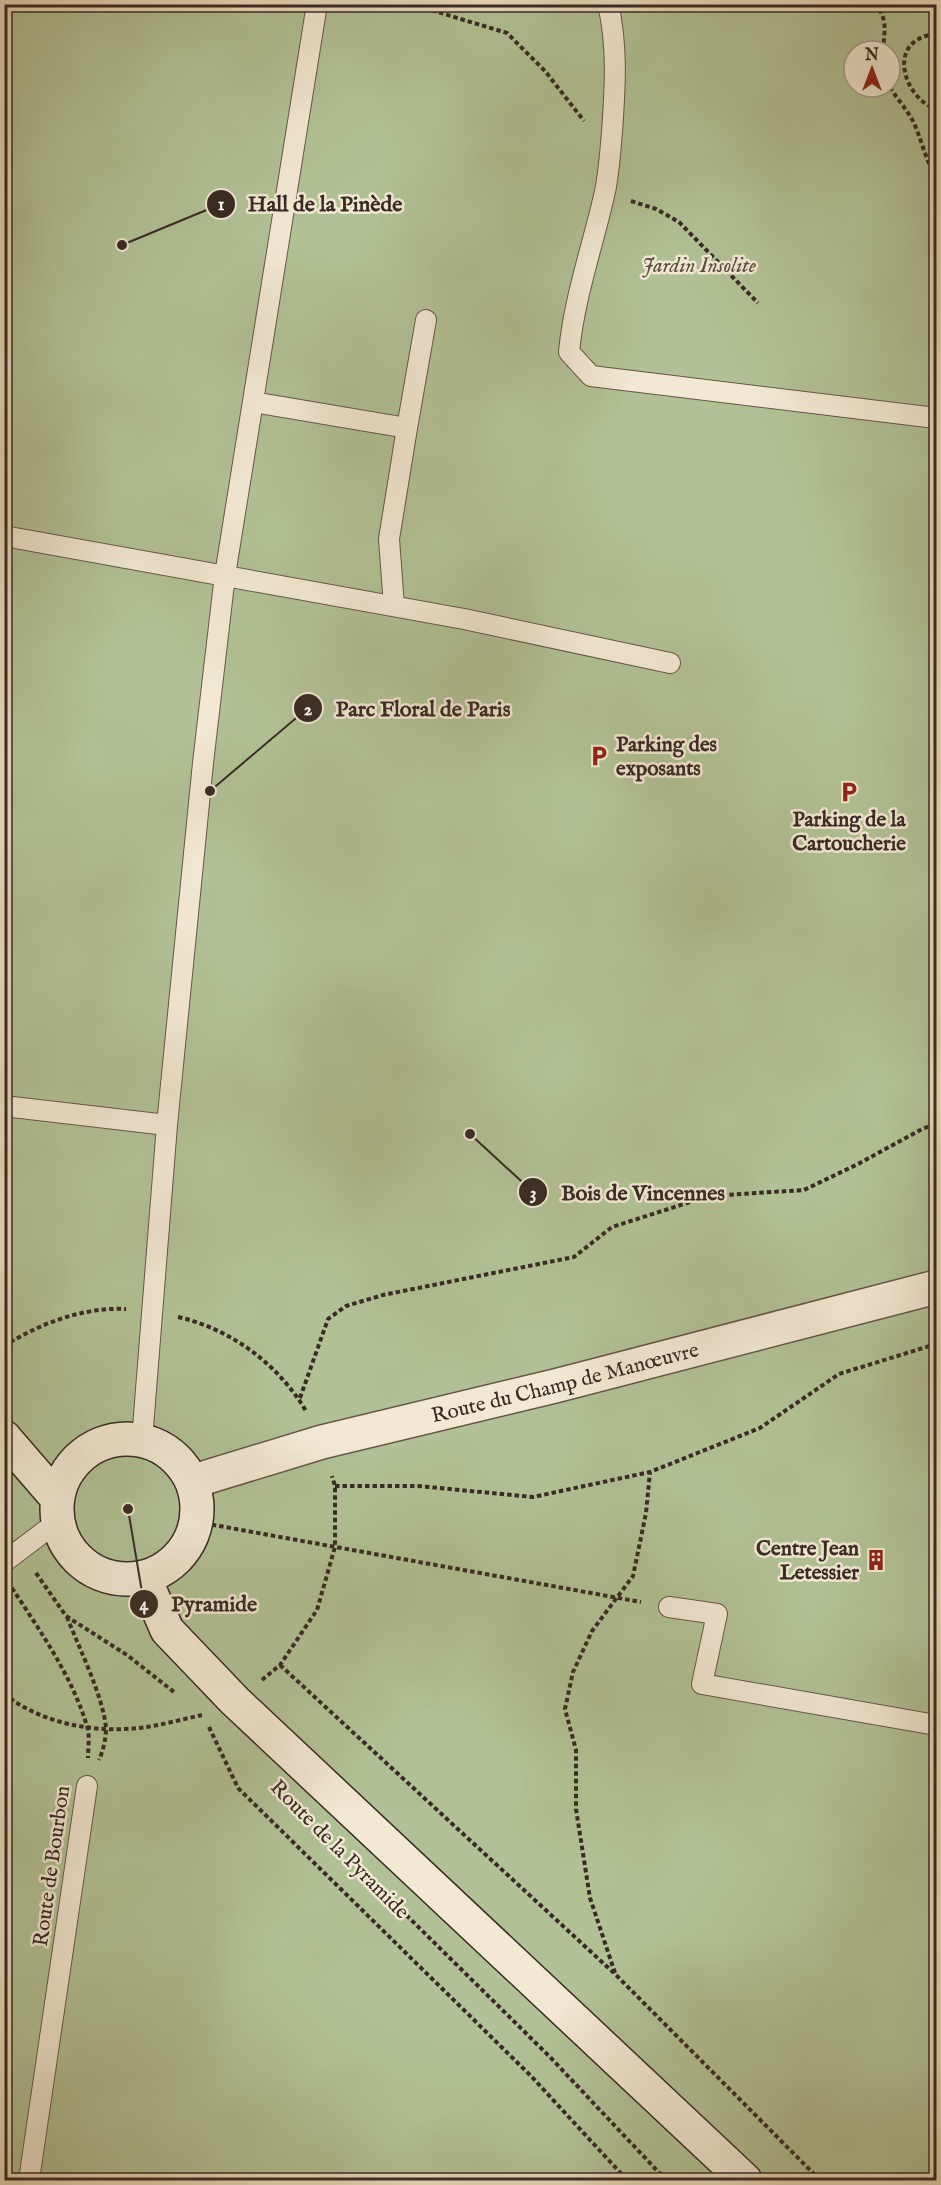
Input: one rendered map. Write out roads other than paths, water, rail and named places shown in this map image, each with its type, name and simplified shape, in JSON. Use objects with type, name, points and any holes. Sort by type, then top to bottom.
[{"type":"street","name":"Route du Champ de Manœuvre","points":[[194,1481],[322,1442],[555,1386],[936,1287]]},
{"type":"street","points":[[4,1437],[56,1509],[68,1550],[90,1570],[119,1580],[145,1579],[162,1571],[174,1563],[186,1544],[197,1522],[198,1512],[194,1481],[173,1455],[142,1440],[114,1440],[90,1449],[72,1465],[61,1482],[56,1509]]},
{"type":"street","name":"Route de la Pyramide","points":[[145,1579],[167,1630],[235,1701],[745,2181]]},
{"type":"lane","points":[[142,1440],[167,1125],[203,763],[225,575],[317,4]]},
{"type":"lane","points":[[608,4],[614,30],[616,86],[610,155],[605,193],[572,319],[569,352],[591,376],[936,418]]},
{"type":"lane","points":[[394,606],[389,539],[426,320]]},
{"type":"lane","points":[[253,402],[407,428]]},
{"type":"lane","points":[[4,536],[464,619],[670,663]]},
{"type":"lane","points":[[4,1106],[167,1125]]},
{"type":"lane","points":[[11,1556],[56,1509]]},
{"type":"lane","points":[[669,1607],[717,1614],[702,1684],[936,1725]]},
{"type":"lane","name":"Route de Bourbon","points":[[28,2181],[87,1785]]},
{"type":"place","name":"Hall de la Pinède","points":[[122,245]]},
{"type":"place","name":"Parking des exposants","points":[[599,756]]},
{"type":"place","name":"Parc Floral de Paris","points":[[210,791]]},
{"type":"place","name":"Parking de la Cartoucherie","points":[[849,792]]},
{"type":"place","name":"Bois de Vincennes","points":[[470,1134]]},
{"type":"place","name":"Pyramide","points":[[128,1509]]},
{"type":"place","name":"Centre Jean Letessier","points":[[876,1560]]},
{"type":"park label","name":"Jardin Insolite","points":[[699,265]]}]
